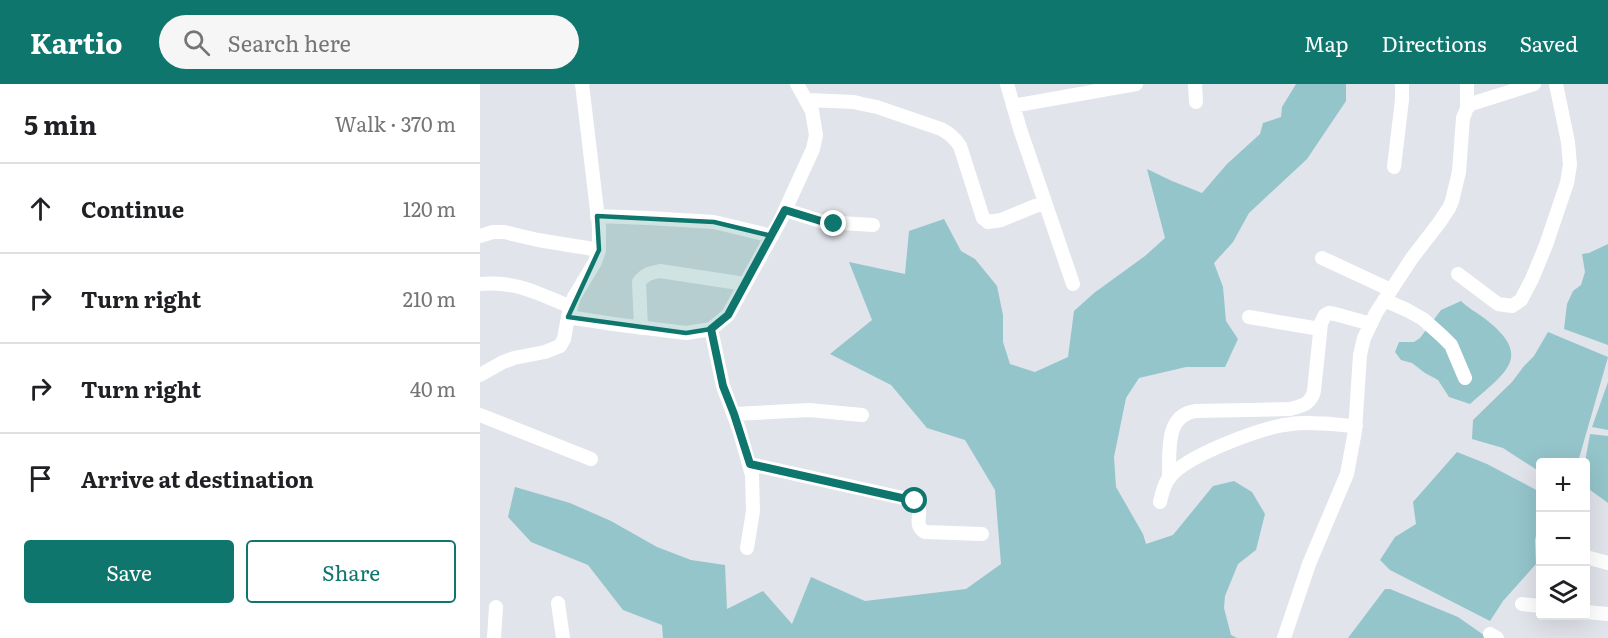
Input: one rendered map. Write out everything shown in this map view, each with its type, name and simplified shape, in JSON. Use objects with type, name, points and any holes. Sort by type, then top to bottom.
[{"type":"street","points":[[480,375],[503,362],[560,346],[564,339],[569,312],[578,290],[595,262],[599,250],[597,216],[582,84]]},
{"type":"street","points":[[480,284],[520,286],[569,312],[640,328],[686,333],[711,329],[728,315],[746,284],[785,210],[813,149],[816,135],[813,111],[797,84]]},
{"type":"street","points":[[1007,84],[1072,284]]},
{"type":"street","points":[[1013,106],[1136,84]]},
{"type":"street","points":[[1194,84],[1196,102]]},
{"type":"street","points":[[1394,167],[1402,84]]},
{"type":"street","points":[[1284,638],[1309,564],[1347,474],[1356,426],[1360,355],[1364,338],[1388,295],[1412,258],[1444,216],[1452,201],[1459,172],[1463,118],[1467,108],[1467,84]]},
{"type":"street","points":[[1467,108],[1485,99],[1534,84]]},
{"type":"street","points":[[1458,274],[1498,304],[1512,306],[1521,300],[1546,245],[1569,173],[1568,142],[1556,84]]},
{"type":"street","points":[[807,100],[854,102],[949,133],[960,146],[983,218],[988,222],[1001,220],[1045,202]]},
{"type":"street","points":[[785,210],[824,222],[873,225]]},
{"type":"street","points":[[597,216],[714,222],[772,236]]},
{"type":"street","points":[[480,236],[493,232],[504,232],[599,250]]},
{"type":"street","points":[[1322,258],[1388,295],[1423,319],[1451,345],[1465,378]]},
{"type":"street","points":[[640,328],[639,282],[643,276],[650,273],[660,271],[746,284]]},
{"type":"street","points":[[1160,502],[1169,477],[1173,428],[1179,418],[1188,412],[1290,409],[1303,406],[1312,398],[1314,391],[1322,318],[1329,313],[1371,324]]},
{"type":"street","points":[[1249,317],[1320,328]]},
{"type":"street","points":[[711,329],[723,386],[750,464],[753,511],[747,548]]},
{"type":"street","points":[[734,414],[809,410],[862,415]]},
{"type":"street","points":[[480,415],[591,459]]},
{"type":"street","points":[[1169,477],[1199,457],[1247,434],[1290,424],[1356,426]]},
{"type":"street","points":[[750,464],[915,501],[919,506],[921,531],[982,534]]},
{"type":"street","points":[[1590,558],[1608,563]]},
{"type":"street","points":[[558,603],[563,638]]},
{"type":"street","points":[[1522,604],[1536,606]]},
{"type":"street","points":[[494,638],[496,607]]},
{"type":"street","points":[[1590,612],[1608,614]]},
{"type":"highlighted area","points":[[597,216],[714,222],[772,236],[728,315],[711,329],[686,333],[568,317],[599,250]]},
{"type":"water","points":[[1296,84],[1346,84],[1346,101],[1307,159],[1249,213],[1233,242],[1214,263],[1223,287],[1226,321],[1238,339],[1225,367],[1186,367],[1139,378],[1126,398],[1114,457],[1116,487],[1143,534],[1146,544],[1173,535],[1213,486],[1234,481],[1252,492],[1265,514],[1256,550],[1238,564],[1225,596],[1224,608],[1231,635],[1237,638],[663,638],[662,625],[623,610],[588,565],[531,542],[508,517],[515,487],[570,503],[611,521],[657,547],[691,560],[725,565],[727,609],[763,591],[792,624],[811,577],[865,601],[966,589],[1001,564],[995,490],[965,440],[927,428],[891,385],[830,354],[872,320],[849,262],[905,274],[909,231],[944,219],[961,251],[975,259],[997,286],[1003,315],[1003,342],[1010,364],[1035,372],[1068,357],[1074,311],[1165,238],[1147,169],[1202,193],[1227,164],[1260,134],[1263,123],[1281,117],[1282,107]]},
{"type":"water","points":[[1608,244],[1608,345],[1564,329],[1567,304],[1573,291],[1581,285],[1585,272],[1582,254]]},
{"type":"water","points":[[1461,301],[1499,332],[1508,343],[1511,354],[1509,364],[1503,373],[1470,404],[1449,397],[1438,380],[1412,363],[1401,360],[1395,352],[1399,342],[1414,342],[1420,338],[1441,310]]},
{"type":"water","points":[[1548,332],[1608,357],[1579,458],[1536,458],[1536,469],[1503,448],[1472,439],[1473,420],[1512,382],[1534,356]]},
{"type":"water","points":[[1608,382],[1608,430],[1592,427]]},
{"type":"water","points":[[1590,434],[1608,436],[1608,503],[1590,490],[1590,458],[1586,458]]},
{"type":"water","points":[[1457,452],[1487,464],[1536,490],[1536,564],[1503,601],[1490,621],[1390,570],[1380,560],[1395,537],[1416,524],[1413,502]]},
{"type":"water","points":[[1385,589],[1458,617],[1488,638],[1348,638]]},
{"type":"route","points":[[834,224],[785,210],[728,315],[711,329],[723,386],[750,464],[915,501]]}]
